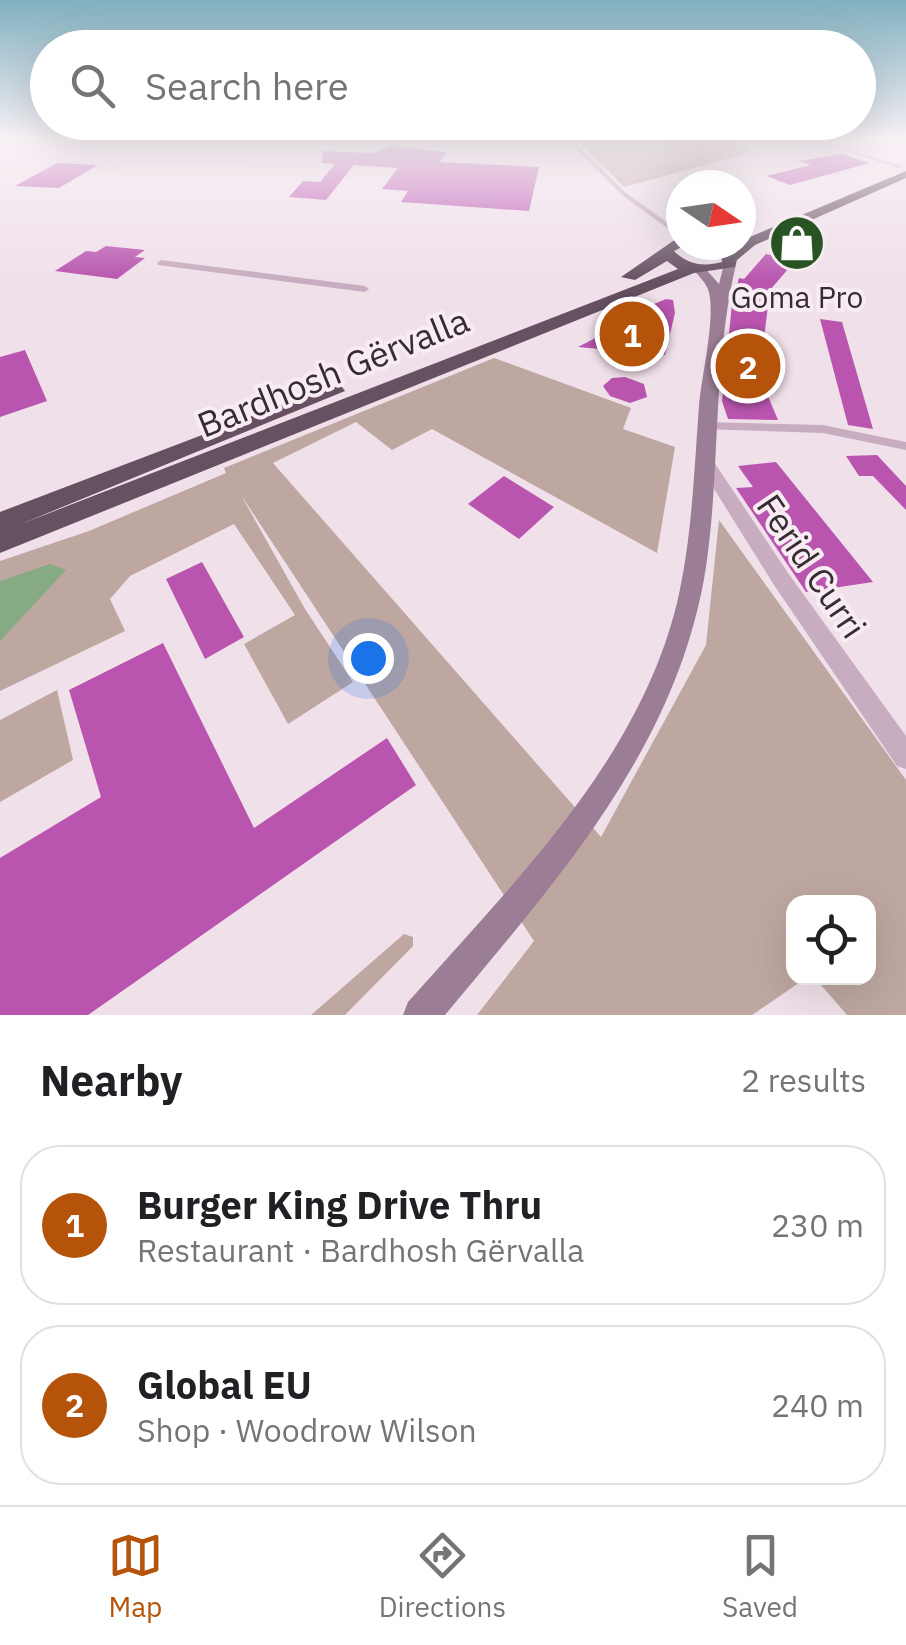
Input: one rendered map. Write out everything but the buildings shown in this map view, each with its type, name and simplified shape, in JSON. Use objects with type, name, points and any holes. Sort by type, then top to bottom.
[{"type":"highway","points":[[756,228],[860,186]]},
{"type":"highway","points":[[731,261],[750,242],[867,186]]},
{"type":"highway","name":"Bardhosh Gërvalla","points":[[0,522],[627,278],[666,249]]},
{"type":"highway","points":[[690,260],[696,268]]},
{"type":"highway","name":"Bardhosh Gërvalla","points":[[0,543],[696,268],[731,261]]},
{"type":"main road","points":[[420,1015],[573,834],[616,773],[650,712],[688,606],[702,511],[704,426],[718,304],[731,261]]},
{"type":"main road","points":[[696,268],[713,285],[718,304]]},
{"type":"street","points":[[616,186],[666,234]]},
{"type":"street","points":[[161,263],[365,289]]},
{"type":"street","points":[[704,426],[823,429],[906,446]]},
{"type":"street","name":"Ferid Curri","points":[[703,457],[762,551],[906,757]]},
{"type":"shaded area","points":[[494,358],[631,408],[623,429],[675,447],[657,553],[432,429],[392,450],[356,422],[273,463],[601,837],[706,645],[719,520],[906,780],[906,1015],[847,1015],[821,985],[876,985],[876,895],[786,895],[786,985],[796,985],[752,1015],[477,1015],[534,941],[241,495],[305,609],[353,682],[288,724],[244,644],[295,615],[234,524],[130,576],[110,599],[125,631],[0,691],[0,561],[89,531],[226,473],[224,468]]},
{"type":"shaded area","points":[[50,564],[66,570],[0,641],[0,581]]},
{"type":"shaded area","points":[[57,690],[73,760],[0,802],[0,720]]},
{"type":"shaded area","points":[[404,934],[413,937],[413,946],[345,1015],[311,1015]]},
{"type":"place","name":"Goma Pro","points":[[797,243]]},
{"type":"place","name":"Burger King Drive Thru","points":[[632,334]]},
{"type":"place","name":"Global EU","points":[[748,366]]}]
